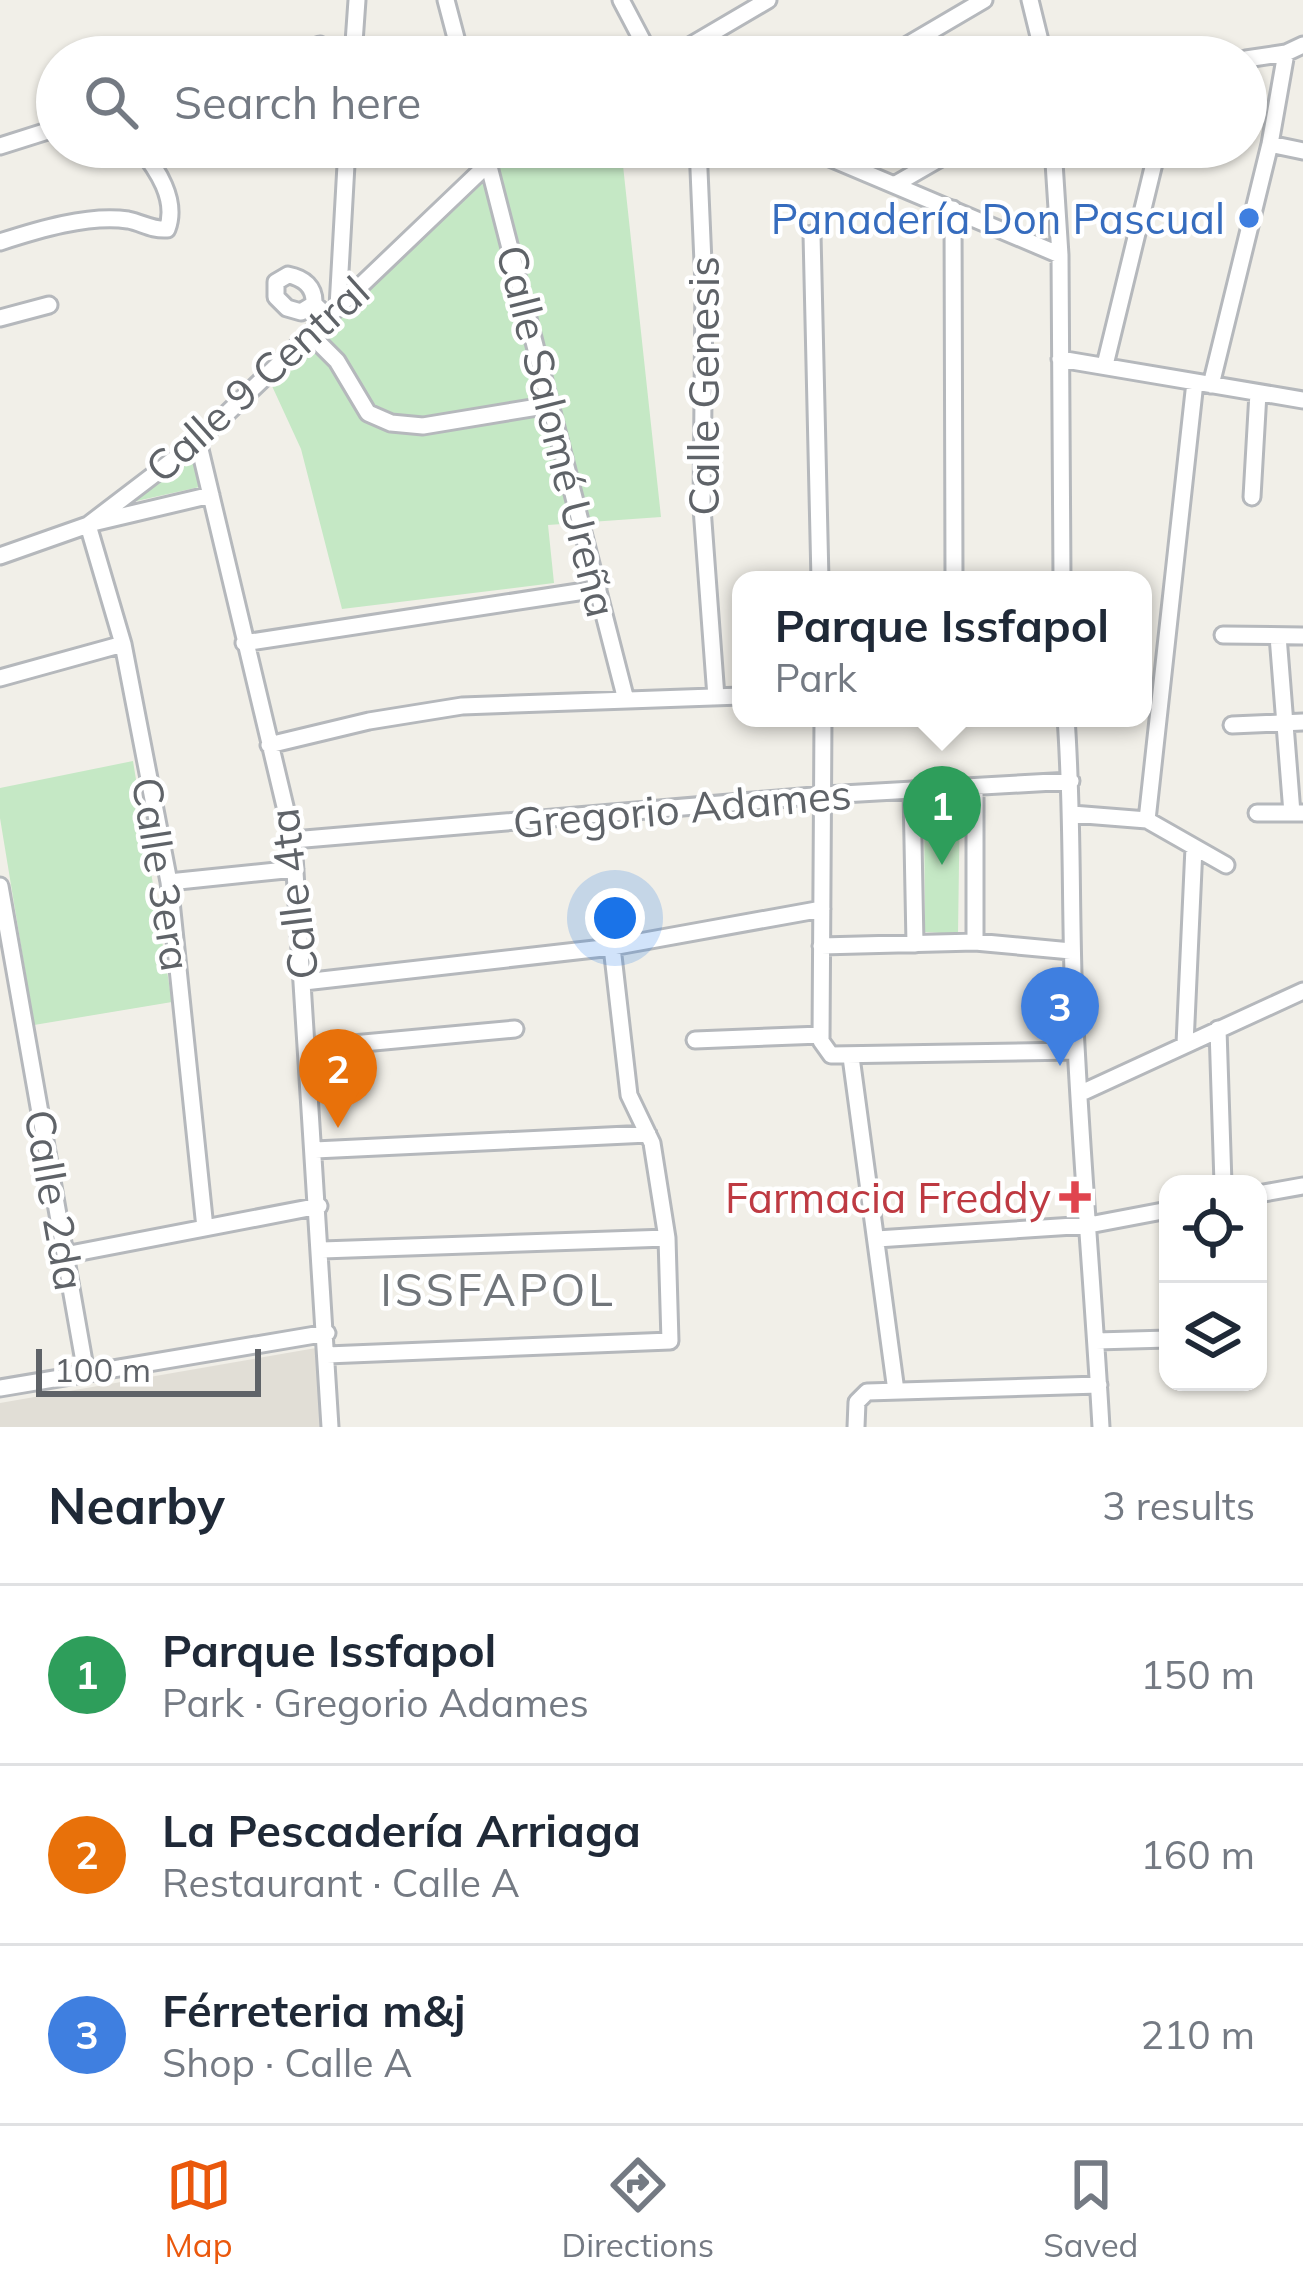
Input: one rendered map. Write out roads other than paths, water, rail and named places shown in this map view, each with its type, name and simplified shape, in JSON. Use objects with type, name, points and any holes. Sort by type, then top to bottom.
[{"type":"street","points":[[354,36],[356,0]]},
{"type":"street","points":[[446,0],[455,36]]},
{"type":"street","points":[[621,0],[639,36]]},
{"type":"street","points":[[707,36],[768,0]]},
{"type":"street","points":[[923,36],[984,0]]},
{"type":"street","points":[[1030,0],[1039,36]]},
{"type":"street","points":[[1267,56],[1303,45]]},
{"type":"street","points":[[1267,155],[1286,53]]},
{"type":"street","points":[[0,146],[36,135]]},
{"type":"street","points":[[1270,144],[1303,152]]},
{"type":"street","points":[[0,242],[101,221],[130,220],[149,229],[166,229],[171,205],[155,168]]},
{"type":"street","points":[[314,304],[333,312],[344,168]]},
{"type":"street","name":"Calle 9 Central","points":[[0,556],[88,525],[198,441],[473,168]]},
{"type":"street","name":"Calle Salomé Ureña","points":[[489,168],[626,700]]},
{"type":"street","name":"Calle Genesis","points":[[699,168],[704,286],[702,508],[716,697]]},
{"type":"street","points":[[854,168],[1060,255]]},
{"type":"street","points":[[894,185],[924,168]]},
{"type":"street","points":[[1054,168],[1060,255],[1062,571]]},
{"type":"street","points":[[1105,365],[1153,168]]},
{"type":"street","points":[[1147,820],[1203,384],[1263,168]]},
{"type":"street","points":[[953,209],[954,571]]},
{"type":"street","points":[[812,234],[820,571]]},
{"type":"street","points":[[0,318],[49,305]]},
{"type":"street","points":[[310,334],[337,361],[368,413],[392,423],[445,424],[550,405]]},
{"type":"street","points":[[1060,359],[1303,400]]},
{"type":"street","points":[[1252,497],[1258,394]]},
{"type":"street","name":"Calle 4ta","points":[[198,441],[293,840],[330,1427]]},
{"type":"street","points":[[88,525],[211,495]]},
{"type":"street","name":"Calle 3era","points":[[88,525],[123,644],[169,882],[205,1228]]},
{"type":"street","points":[[244,643],[598,589]]},
{"type":"street","points":[[1223,635],[1303,636]]},
{"type":"street","points":[[1258,814],[1297,813],[1277,636]]},
{"type":"street","points":[[0,678],[123,644]]},
{"type":"street","points":[[269,745],[369,721],[462,706],[732,696]]},
{"type":"street","points":[[1232,725],[1303,722]]},
{"type":"street","points":[[823,727],[821,1034],[831,1055],[1076,1051]]},
{"type":"street","points":[[1067,727],[1076,1051],[1101,1427]]},
{"type":"street","name":"Gregorio Adames","points":[[293,840],[824,795],[1071,782]]},
{"type":"street","points":[[975,787],[975,942]]},
{"type":"street","points":[[912,790],[915,944]]},
{"type":"street","points":[[1072,814],[1147,820],[1226,866]]},
{"type":"street","points":[[1186,1044],[1194,847]]},
{"type":"street","points":[[169,882],[296,869]]},
{"type":"street","name":"Calle 2da","points":[[0,886],[7,961],[86,1373]]},
{"type":"street","points":[[304,982],[612,947],[822,909]]},
{"type":"street","points":[[821,946],[975,942],[1072,951]]},
{"type":"street","points":[[327,1354],[670,1341],[667,1238],[648,1135],[628,1095],[612,947]]},
{"type":"street","points":[[1079,1094],[1303,991]]},
{"type":"street","points":[[308,1048],[515,1029]]},
{"type":"street","points":[[1218,1029],[1223,1175]]},
{"type":"street","points":[[695,1040],[821,1034]]},
{"type":"street","points":[[851,1057],[896,1391]]},
{"type":"street","points":[[315,1150],[648,1135]]},
{"type":"street","points":[[1267,1192],[1303,1186]]},
{"type":"street","points":[[65,1255],[319,1206]]},
{"type":"street","points":[[877,1239],[1089,1225],[1159,1212]]},
{"type":"street","points":[[322,1250],[667,1238]]},
{"type":"street","points":[[0,1388],[327,1334]]},
{"type":"street","points":[[1096,1341],[1159,1339]]},
{"type":"street","points":[[856,1427],[857,1402],[867,1392],[1099,1385]]},
{"type":"place","name":"Panadería Don Pascual","points":[[1249,218]]},
{"type":"place","name":"Parque Issfapol","points":[[942,865]]},
{"type":"place","name":"Férreteria m&j","points":[[1060,1066]]},
{"type":"place","name":"La Pescadería Arriaga","points":[[338,1128]]},
{"type":"place","name":"Farmacia Freddy","points":[[1075,1197]]},
{"type":"district","name":"ISSFAPOL","points":[[498,1289]]}]
